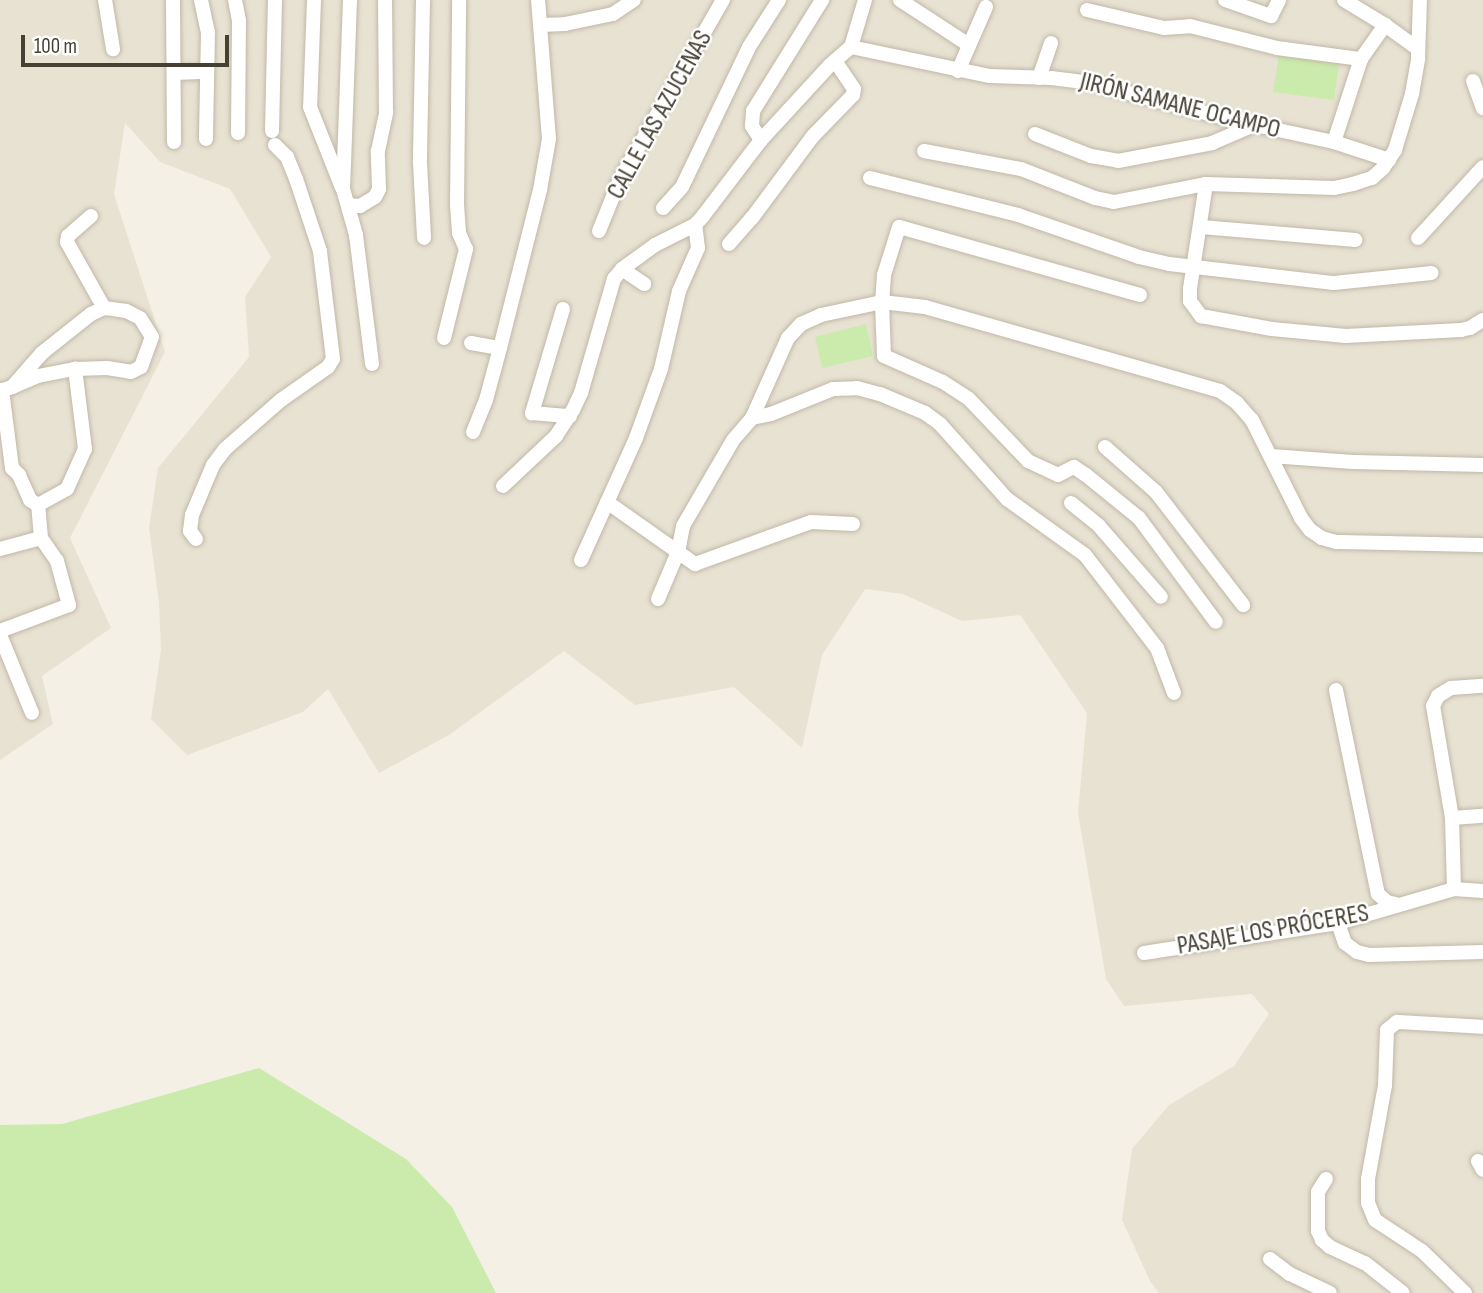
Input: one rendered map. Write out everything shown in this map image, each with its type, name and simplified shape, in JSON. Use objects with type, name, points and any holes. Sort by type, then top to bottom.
[{"type":"street","points":[[105,0],[113,49]]},
{"type":"street","points":[[173,0],[173,142]]},
{"type":"street","points":[[201,0],[208,32],[206,139]]},
{"type":"street","points":[[235,0],[239,20],[238,133]]},
{"type":"street","points":[[196,539],[190,531],[192,515],[214,465],[225,449],[281,400],[328,367],[333,359],[320,251],[296,178],[287,157],[274,138],[275,0]]},
{"type":"street","points":[[314,0],[310,107],[343,189],[356,235],[372,364]]},
{"type":"street","points":[[343,189],[350,0]]},
{"type":"street","points":[[348,205],[360,206],[375,197],[379,189],[378,151],[386,112],[385,0]]},
{"type":"street","points":[[423,0],[420,163],[424,238]]},
{"type":"street","points":[[444,338],[466,249],[459,233],[457,205],[459,0]]},
{"type":"street","points":[[473,432],[486,400],[500,348],[540,190],[549,139],[538,0]]},
{"type":"street","points":[[540,25],[565,24],[613,14],[634,0]]},
{"type":"street","name":"CALLE LAS AZUCENAS","points":[[599,231],[620,179],[723,0]]},
{"type":"street","points":[[663,208],[682,187],[749,47],[779,0]]},
{"type":"street","points":[[761,140],[752,126],[753,111],[822,0]]},
{"type":"street","points":[[503,486],[556,436],[570,416],[581,393],[610,290],[622,269],[655,245],[695,225],[761,140],[851,47],[865,0]]},
{"type":"street","points":[[900,0],[969,45]]},
{"type":"street","points":[[1225,0],[1271,16],[1279,0]]},
{"type":"street","points":[[1343,0],[1417,47]]},
{"type":"street","points":[[923,151],[1021,169],[1095,198],[1114,202],[1206,184],[1334,188],[1372,177],[1389,160],[1412,94],[1419,52],[1420,0]]},
{"type":"street","points":[[958,71],[986,7]]},
{"type":"street","points":[[1087,10],[1164,28],[1190,26],[1278,48],[1361,59]]},
{"type":"street","points":[[1334,142],[1361,59],[1385,25]]},
{"type":"street","points":[[1040,78],[1051,43]]},
{"type":"street","name":"JIRÓN SAMANE OCAMPO","points":[[851,47],[990,76],[1090,83],[1254,125],[1334,142],[1389,160]]},
{"type":"street","points":[[729,244],[752,218],[813,136],[853,95],[854,89],[835,61]]},
{"type":"street","points":[[174,73],[207,72]]},
{"type":"street","points":[[1473,81],[1483,108]]},
{"type":"street","points":[[1035,134],[1091,156],[1118,161],[1212,143],[1254,125]]},
{"type":"street","points":[[1418,238],[1483,167]]},
{"type":"street","points":[[870,178],[1018,215],[1139,257],[1334,283],[1431,274]]},
{"type":"street","points":[[1206,184],[1190,300],[1201,316],[1210,320],[1346,336],[1461,330],[1480,322]]},
{"type":"street","points":[[91,216],[68,236],[67,242],[99,294],[104,308]]},
{"type":"street","points":[[581,560],[636,438],[661,369],[679,291],[698,248],[695,225]]},
{"type":"street","points":[[1140,295],[899,227],[884,275],[882,302],[886,359],[943,382],[969,399],[1028,461],[1058,475],[1074,467],[1086,475],[1139,518],[1216,622]]},
{"type":"street","points":[[1201,227],[1355,240]]},
{"type":"street","points":[[622,269],[645,284]]},
{"type":"street","points":[[658,599],[678,552],[683,526],[733,440],[752,418],[778,354],[801,324],[846,308],[882,302],[925,307],[1220,391],[1237,403],[1252,420],[1310,530],[1336,542],[1483,545]]},
{"type":"street","points":[[5,389],[38,376],[75,369],[107,368],[131,372],[141,368],[152,337],[140,318],[126,311],[104,308],[91,314],[42,353],[5,389],[6,468],[19,475],[30,500],[38,505]]},
{"type":"street","points":[[563,309],[532,413],[570,416]]},
{"type":"street","points":[[471,343],[500,348]]},
{"type":"street","points":[[38,505],[67,489],[85,449],[75,369]]},
{"type":"street","points":[[752,418],[771,414],[833,389],[857,388],[880,394],[925,413],[940,424],[1007,499],[1084,555],[1157,648],[1174,693]]},
{"type":"street","points":[[1105,447],[1156,492],[1242,605]]},
{"type":"street","points":[[1271,456],[1353,462],[1483,465]]},
{"type":"street","points":[[607,502],[678,552],[700,564],[811,522],[853,524]]},
{"type":"street","points":[[1071,503],[1098,526],[1161,597]]},
{"type":"street","points":[[32,713],[0,633],[69,605],[57,561],[41,538],[38,505]]},
{"type":"street","points":[[0,549],[41,538]]},
{"type":"street","points":[[1454,890],[1452,818],[1433,706],[1438,695],[1451,688],[1483,686]]},
{"type":"street","points":[[1336,690],[1378,894],[1387,902],[1396,904]]},
{"type":"street","points":[[1452,818],[1483,816]]},
{"type":"street","name":"PASAJE LOS PRÓCERES","points":[[1144,953],[1338,923],[1396,904],[1454,890],[1483,891]]},
{"type":"street","points":[[1338,923],[1345,943],[1357,952],[1369,956],[1483,952]]},
{"type":"street","points":[[1465,1293],[1422,1251],[1376,1220],[1368,1203],[1368,1179],[1385,1085],[1385,1039],[1390,1027],[1397,1022],[1483,1027]]},
{"type":"street","points":[[1326,1179],[1318,1192],[1318,1231],[1322,1240],[1330,1247],[1365,1263],[1403,1293]]},
{"type":"street","points":[[1270,1259],[1290,1274],[1330,1293]]},
{"type":"shaded area","points":[[0,0],[1483,0],[1483,1293],[1159,1293],[1150,1281],[1122,1220],[1132,1149],[1169,1105],[1234,1066],[1269,1014],[1252,994],[1124,1006],[1106,979],[1078,813],[1087,713],[1020,615],[962,621],[903,594],[865,589],[822,655],[802,748],[734,687],[635,705],[564,651],[449,735],[379,773],[328,689],[303,712],[187,755],[151,719],[161,650],[159,603],[149,528],[158,468],[249,357],[245,297],[271,257],[230,189],[160,162],[125,123],[114,194],[165,352],[70,538],[111,628],[42,676],[53,724],[0,760]]},
{"type":"green space","points":[[1279,54],[1339,63],[1334,100],[1273,92]]},
{"type":"green space","points":[[866,324],[873,356],[822,368],[815,337]]},
{"type":"green space","points":[[259,1068],[406,1159],[452,1207],[496,1293],[0,1293],[0,1125],[62,1124]]}]
